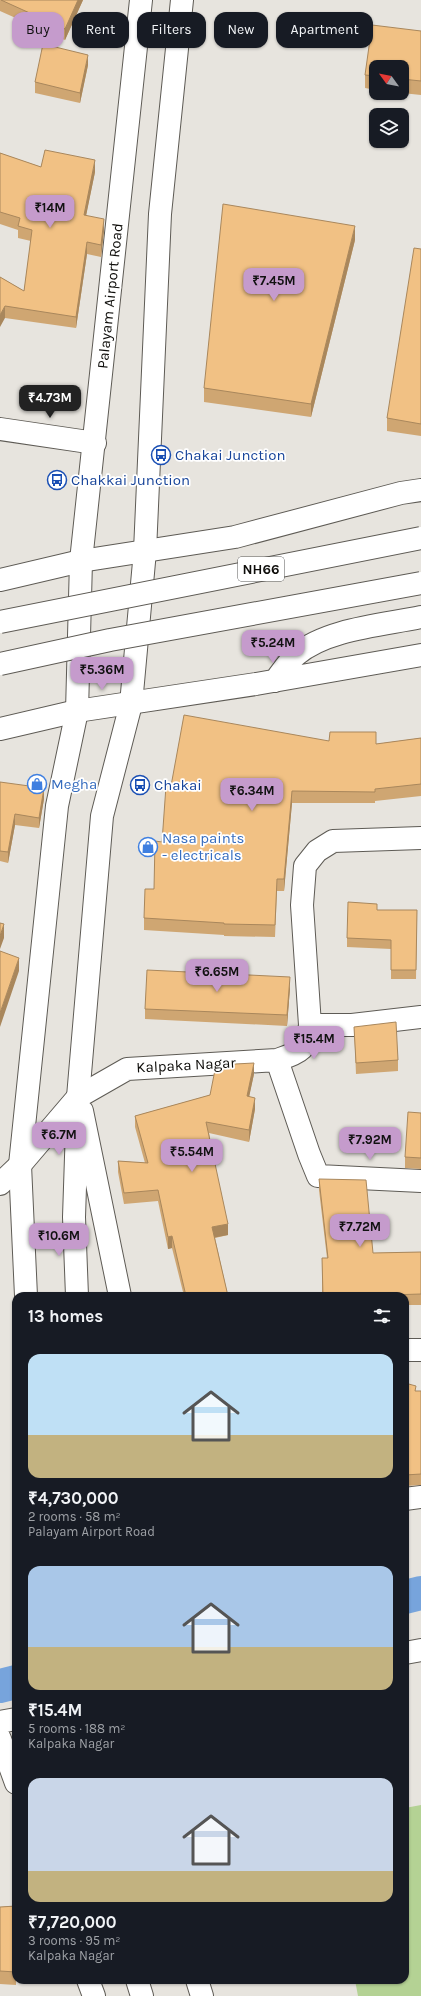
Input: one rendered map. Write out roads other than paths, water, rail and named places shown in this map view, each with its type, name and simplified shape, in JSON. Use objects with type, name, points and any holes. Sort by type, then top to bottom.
[{"type":"main road","name":"Palayam Airport Road","points":[[26,1292],[20,1164],[56,806],[77,711],[81,561],[95,443],[141,0]]},
{"type":"main road","points":[[77,1292],[74,1217],[78,1097],[102,816],[131,704],[145,551],[160,214],[182,0]]},
{"type":"main road","points":[[0,428],[95,443]]},
{"type":"main road","points":[[0,580],[81,561],[235,537],[401,493],[421,490]]},
{"type":"main road","name":"NH66","points":[[0,622],[421,538]]},
{"type":"main road","points":[[0,664],[110,640],[421,583]]},
{"type":"main road","points":[[275,681],[296,655],[325,639],[345,632],[421,617]]},
{"type":"main road","points":[[2,731],[77,711],[275,681],[421,655]]},
{"type":"main road","name":"Kalpaka Nagar","points":[[0,1184],[20,1164],[78,1097],[127,1069],[277,1060],[296,1054],[308,1041],[310,1026],[302,905],[305,866],[317,851],[333,841],[421,838]]},
{"type":"main road","points":[[310,1026],[352,1025],[421,1017]]},
{"type":"main road","points":[[277,1060],[318,1176],[421,1181]]},
{"type":"main road","points":[[78,1097],[119,1292]]},
{"type":"main road","points":[[409,1350],[421,1350]]},
{"type":"main road","points":[[409,1498],[421,1497]]},
{"type":"main road","points":[[409,1652],[421,1650]]},
{"type":"main road","points":[[0,1722],[12,1720]]},
{"type":"main road","points":[[0,1739],[12,1772]]},
{"type":"main road","points":[[90,1984],[94,1996]]},
{"type":"main road","points":[[138,1984],[142,1996]]},
{"type":"main road","points":[[198,1984],[202,1996]]},
{"type":"waterway","points":[[409,1596],[421,1593]]},
{"type":"waterway","points":[[0,1686],[12,1683]]},
{"type":"place","name":"Chakai Junction","points":[[161,455]]},
{"type":"place","name":"Chakkai Junction","points":[[57,480]]},
{"type":"place","name":"Megha","points":[[37,784]]},
{"type":"place","name":"Chakai","points":[[140,785]]},
{"type":"place","name":"Nasa paints - electricals","points":[[148,847]]}]
